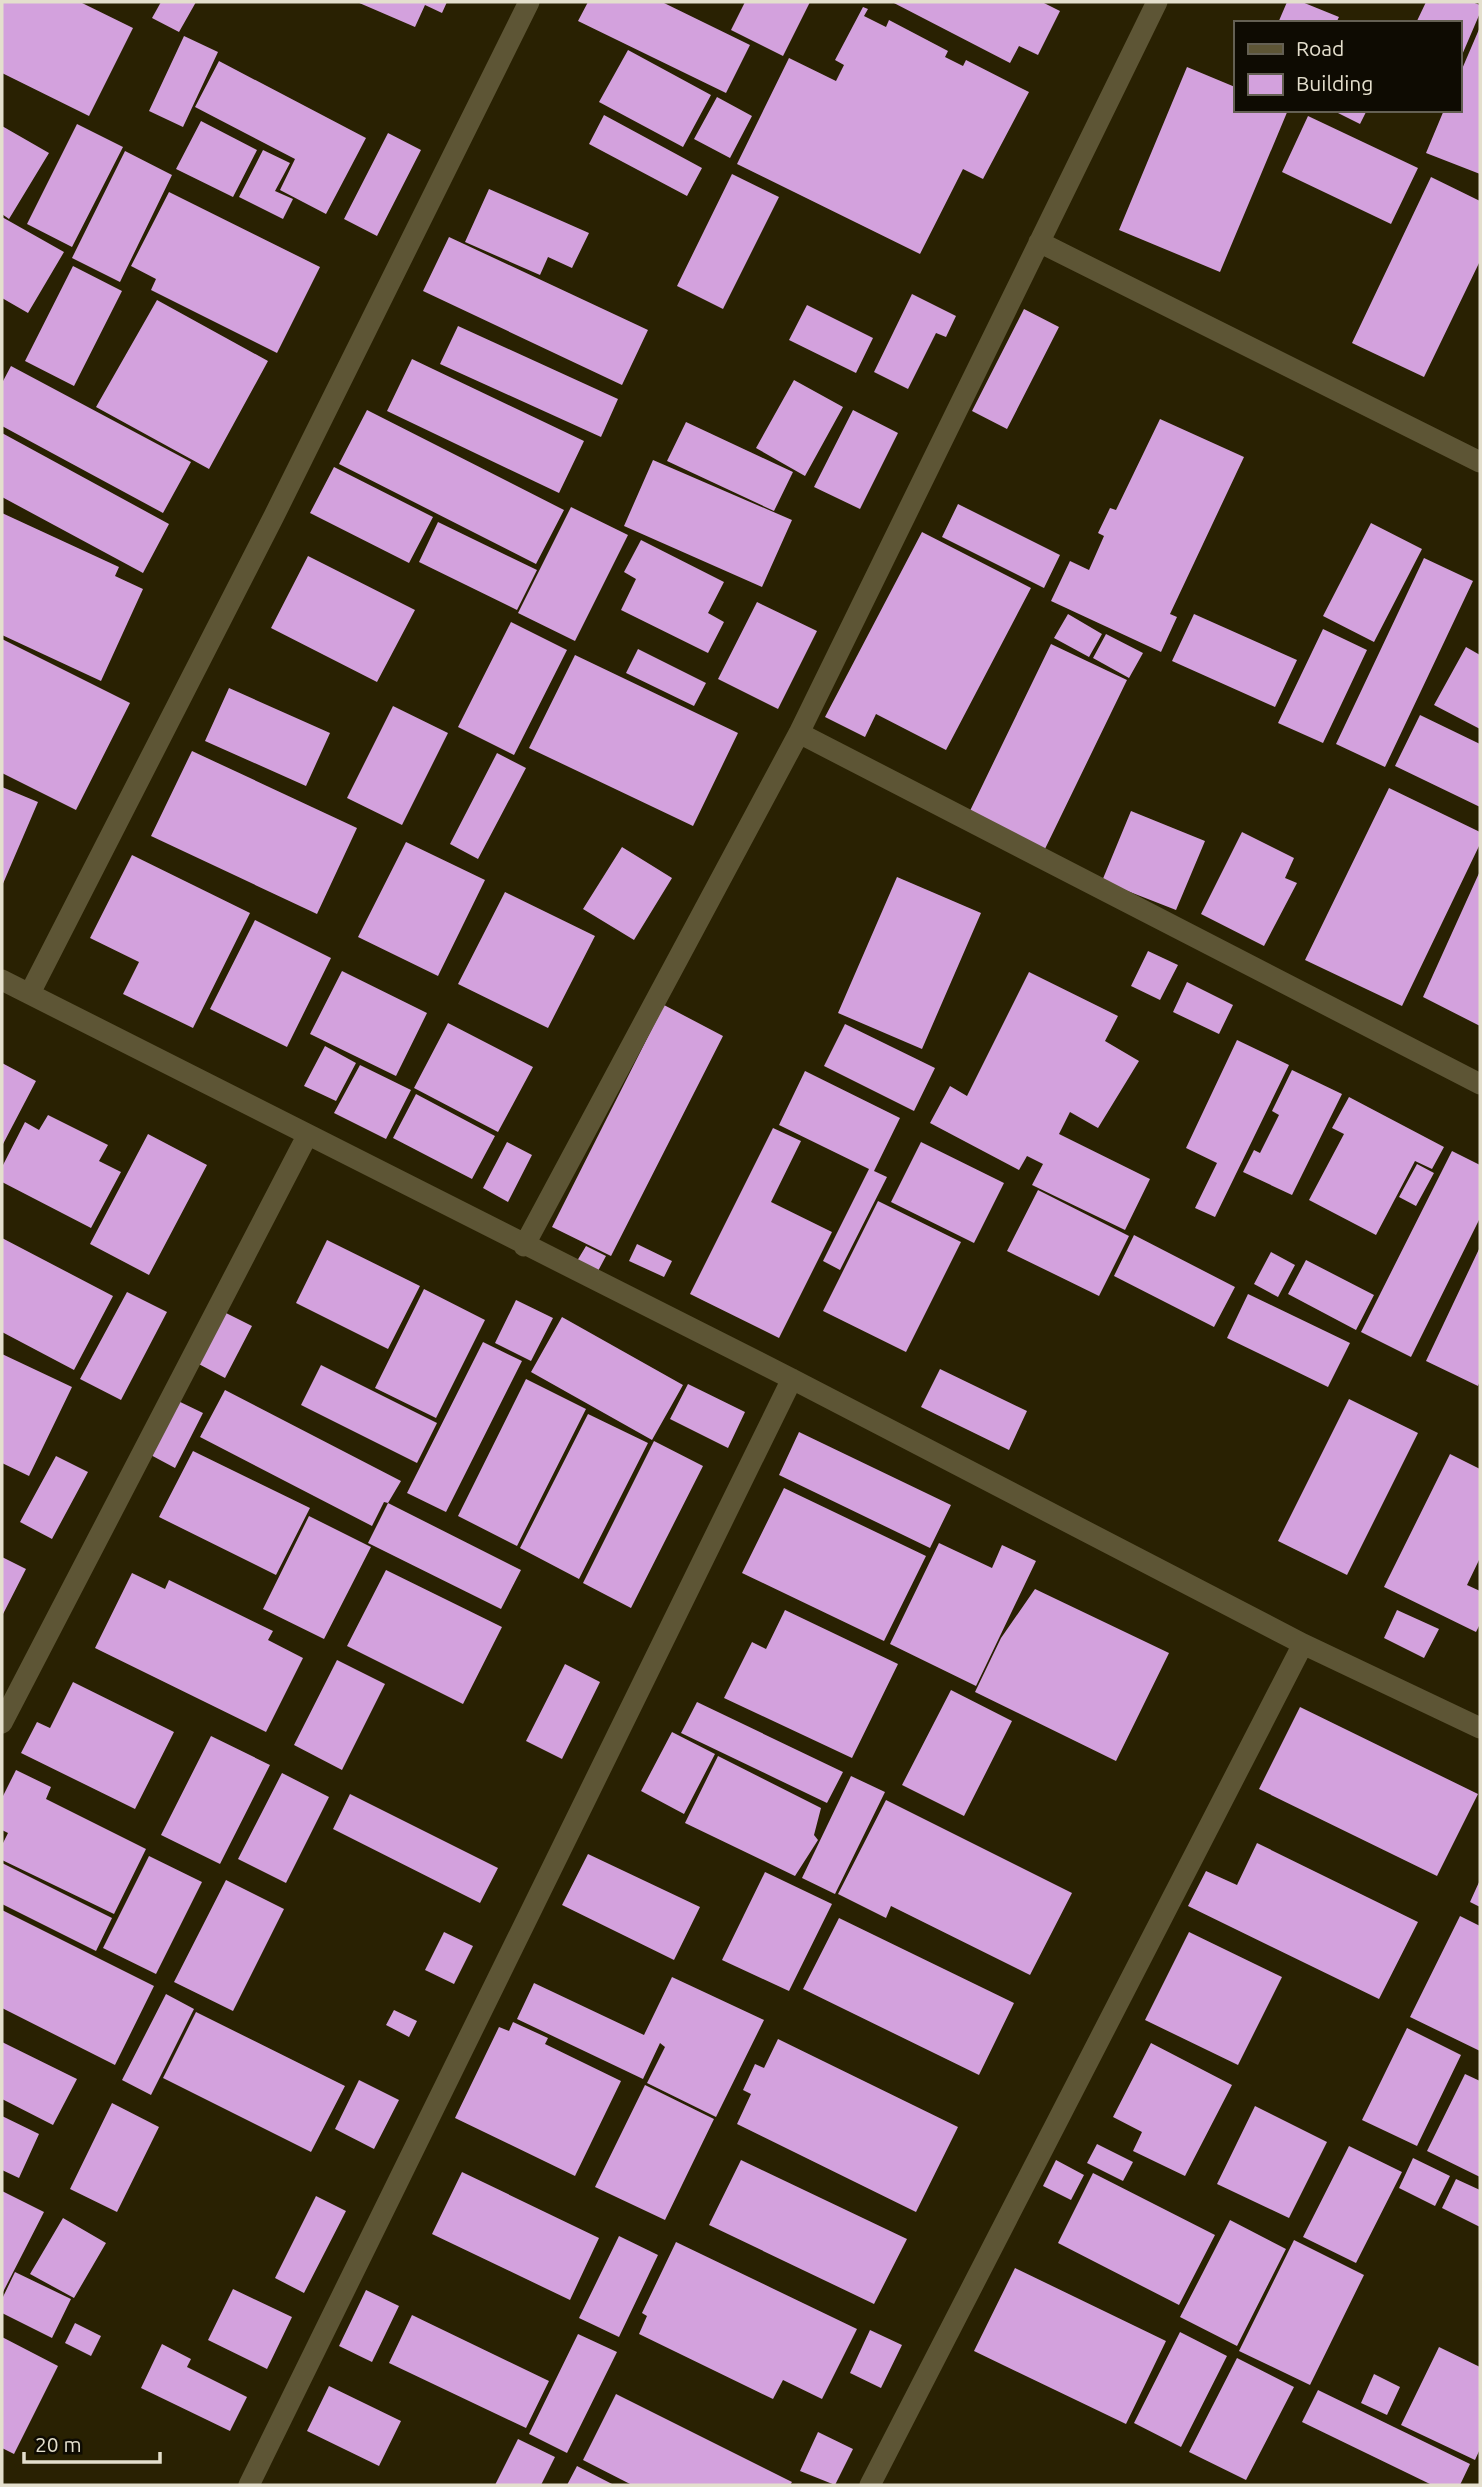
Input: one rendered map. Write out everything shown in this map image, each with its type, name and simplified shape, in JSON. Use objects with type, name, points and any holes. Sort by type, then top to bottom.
[{"type":"street","points":[[30,993],[274,516],[529,2]]},
{"type":"street","points":[[524,1246],[799,733],[1157,2]]},
{"type":"street","points":[[1039,242],[1480,461]]},
{"type":"street","points":[[799,733],[1480,1084]]},
{"type":"street","points":[[2,980],[792,1380],[1303,1644],[1480,1728]]},
{"type":"street","points":[[2,1723],[307,1136]]},
{"type":"street","points":[[249,2485],[792,1380]]},
{"type":"street","points":[[870,2485],[1303,1644]]},
{"type":"building","points":[[2,2],[80,2],[133,28],[89,116],[2,73]]},
{"type":"building","points":[[161,2],[196,2],[179,32],[152,18]]},
{"type":"building","points":[[357,2],[447,2],[442,13],[425,5],[415,27]]},
{"type":"building","points":[[588,2],[662,2],[750,45],[726,93],[578,21]]},
{"type":"building","points":[[745,2],[810,2],[783,56],[731,30]]},
{"type":"building","points":[[892,2],[1042,2],[1060,11],[1038,55],[1019,46],[1010,63]]},
{"type":"building","points":[[1287,2],[1302,2],[1339,17],[1337,21],[1279,21]]},
{"type":"building","points":[[1426,2],[1472,2],[1480,5],[1480,13],[1461,57],[1461,21],[1417,21]]},
{"type":"building","points":[[863,7],[868,9],[864,16],[886,27],[889,20],[948,51],[945,57],[963,66],[966,60],[1029,92],[983,179],[963,169],[920,254],[737,164],[789,58],[836,81],[844,65],[835,60]]},
{"type":"building","points":[[1480,27],[1480,174],[1426,153],[1443,112],[1461,112],[1461,71]]},
{"type":"building","points":[[184,36],[218,52],[183,127],[149,111]]},
{"type":"building","points":[[628,50],[711,95],[683,147],[599,102]]},
{"type":"building","points":[[219,61],[366,138],[326,214],[280,190],[295,159],[195,107]]},
{"type":"building","points":[[1187,67],[1234,87],[1234,112],[1287,112],[1220,272],[1119,230]]},
{"type":"building","points":[[717,97],[752,116],[730,158],[694,139]]},
{"type":"building","points":[[1336,112],[1366,112],[1360,124]]},
{"type":"building","points":[[604,115],[702,168],[687,196],[589,144]]},
{"type":"building","points":[[1308,116],[1418,168],[1391,224],[1282,172]]},
{"type":"building","points":[[201,121],[257,150],[233,197],[176,169]]},
{"type":"building","points":[[77,124],[123,147],[72,247],[27,224]]},
{"type":"building","points":[[2,126],[49,153],[9,219],[2,214]]},
{"type":"building","points":[[388,133],[421,150],[377,236],[344,219]]},
{"type":"building","points":[[263,150],[290,163],[275,191],[293,199],[283,219],[239,197]]},
{"type":"building","points":[[125,151],[172,175],[120,282],[72,258]]},
{"type":"building","points":[[732,174],[779,197],[723,309],[677,286]]},
{"type":"building","points":[[1431,177],[1480,201],[1480,261],[1424,377],[1352,343]]},
{"type":"building","points":[[489,189],[589,233],[572,268],[548,257],[540,275],[465,242]]},
{"type":"building","points":[[169,192],[320,267],[277,353],[151,290],[156,279],[131,266]]},
{"type":"building","points":[[2,217],[64,252],[28,313],[2,298]]},
{"type":"building","points":[[449,237],[648,330],[622,385],[423,291]]},
{"type":"building","points":[[73,266],[122,291],[74,386],[25,361]]},
{"type":"building","points":[[912,294],[956,316],[946,337],[936,333],[908,389],[874,372]]},
{"type":"building","points":[[157,300],[268,361],[209,469],[96,407]]},
{"type":"building","points":[[807,305],[873,338],[856,373],[789,340]]},
{"type":"building","points":[[1024,309],[1059,327],[1007,429],[972,411]]},
{"type":"building","points":[[458,326],[618,399],[601,437],[440,364]]},
{"type":"building","points":[[412,359],[584,441],[559,493],[387,411]]},
{"type":"building","points":[[11,366],[191,462],[163,513],[2,426],[2,383]]},
{"type":"building","points":[[794,380],[843,407],[805,476],[756,448]]},
{"type":"building","points":[[367,410],[564,510],[536,564],[339,464]]},
{"type":"building","points":[[853,410],[898,433],[860,509],[814,487]]},
{"type":"building","points":[[1160,419],[1244,457],[1170,614],[1177,617],[1161,652],[1051,601],[1070,561],[1089,570],[1104,536],[1098,533],[1110,508],[1116,510]]},
{"type":"building","points":[[686,422],[793,472],[774,511],[667,461]]},
{"type":"building","points":[[2,433],[169,524],[143,573],[2,497]]},
{"type":"building","points":[[653,460],[792,520],[762,587],[624,526]]},
{"type":"building","points":[[334,467],[433,517],[409,563],[310,513]]},
{"type":"building","points":[[958,504],[1060,555],[1044,588],[942,537]]},
{"type":"building","points":[[571,507],[628,535],[575,641],[518,613]]},
{"type":"building","points":[[2,513],[119,567],[115,576],[143,589],[101,681],[2,635]]},
{"type":"building","points":[[438,522],[537,570],[517,610],[419,562]]},
{"type":"building","points":[[1371,523],[1422,549],[1374,642],[1323,616]]},
{"type":"building","points":[[922,532],[1031,588],[946,750],[876,714],[865,737],[825,717]]},
{"type":"building","points":[[641,540],[724,582],[708,613],[724,622],[708,653],[621,610],[636,579],[624,572]]},
{"type":"building","points":[[308,556],[415,610],[377,682],[271,628]]},
{"type":"building","points":[[1424,558],[1473,581],[1385,767],[1336,744]]},
{"type":"building","points":[[757,602],[817,631],[778,709],[718,679]]},
{"type":"building","points":[[1068,614],[1102,634],[1089,657],[1054,638]]},
{"type":"building","points":[[1194,614],[1297,660],[1275,707],[1172,661]]},
{"type":"building","points":[[511,622],[567,650],[514,755],[458,727]]},
{"type":"building","points":[[1323,629],[1367,650],[1323,743],[1278,723]]},
{"type":"building","points":[[1106,634],[1143,653],[1129,678],[1093,658]]},
{"type":"building","points":[[2,639],[130,703],[76,810],[2,773]]},
{"type":"building","points":[[1051,644],[1127,680],[1043,853],[967,817]]},
{"type":"building","points":[[1466,647],[1480,655],[1480,729],[1434,705]]},
{"type":"building","points":[[638,649],[706,683],[694,706],[626,673]]},
{"type":"building","points":[[575,655],[738,733],[693,826],[529,748]]},
{"type":"building","points":[[229,688],[330,733],[306,786],[205,741]]},
{"type":"building","points":[[393,706],[448,733],[402,825],[347,798]]},
{"type":"building","points":[[1420,715],[1480,744],[1480,807],[1395,766]]},
{"type":"building","points":[[192,751],[357,828],[317,914],[151,836]]},
{"type":"building","points":[[497,753],[526,768],[478,859],[450,844]]},
{"type":"building","points":[[2,787],[38,802],[2,886]]},
{"type":"building","points":[[1389,788],[1480,832],[1480,844],[1402,1006],[1305,960]]},
{"type":"building","points":[[1131,811],[1205,841],[1176,910],[1102,881]]},
{"type":"building","points":[[1242,832],[1294,858],[1285,878],[1297,883],[1264,946],[1201,914]]},
{"type":"building","points":[[406,842],[485,880],[438,976],[358,937]]},
{"type":"building","points":[[622,847],[672,878],[634,940],[583,909]]},
{"type":"building","points":[[132,855],[250,913],[193,1028],[123,994],[139,962],[90,938]]},
{"type":"building","points":[[1480,871],[1480,1026],[1423,997]]},
{"type":"building","points":[[897,877],[981,913],[922,1049],[838,1013]]},
{"type":"building","points":[[505,892],[595,936],[548,1028],[458,984]]},
{"type":"building","points":[[255,920],[331,958],[287,1047],[210,1009]]},
{"type":"building","points":[[1148,951],[1178,965],[1160,1000],[1131,986]]},
{"type":"building","points":[[342,971],[427,1013],[396,1076],[310,1034]]},
{"type":"building","points":[[1029,972],[1118,1016],[1105,1041],[1139,1061],[1098,1128],[1070,1112],[1059,1134],[1150,1179],[1125,1230],[1032,1185],[1043,1164],[1027,1156],[1019,1170],[930,1123],[950,1086],[967,1096]]},
{"type":"building","points":[[1187,982],[1233,1005],[1219,1034],[1173,1012]]},
{"type":"building","points":[[664,1005],[723,1036],[611,1256],[552,1227]]},
{"type":"building","points":[[448,1023],[533,1067],[498,1132],[414,1088]]},
{"type":"building","points":[[845,1024],[935,1068],[914,1111],[824,1066]]},
{"type":"building","points":[[1237,1040],[1289,1065],[1215,1217],[1195,1208],[1217,1163],[1186,1148]]},
{"type":"building","points":[[325,1046],[356,1063],[336,1101],[304,1086]]},
{"type":"building","points":[[2,1063],[36,1081],[2,1146]]},
{"type":"building","points":[[360,1065],[411,1090],[386,1139],[334,1113]]},
{"type":"building","points":[[1292,1070],[1342,1094],[1292,1195],[1243,1172],[1254,1150],[1260,1153],[1279,1115],[1272,1111]]},
{"type":"building","points":[[805,1071],[900,1118],[874,1171],[887,1177],[840,1270],[823,1261],[869,1169],[779,1125]]},
{"type":"building","points":[[416,1094],[495,1136],[472,1179],[393,1138]]},
{"type":"building","points":[[1349,1097],[1444,1147],[1432,1169],[1415,1161],[1376,1235],[1309,1200],[1344,1134],[1332,1128]]},
{"type":"building","points":[[48,1115],[108,1145],[99,1161],[121,1172],[91,1228],[2,1182],[2,1167],[25,1122],[39,1130]]},
{"type":"building","points":[[773,1128],[801,1141],[771,1202],[832,1232],[779,1338],[690,1294]]},
{"type":"building","points":[[148,1134],[207,1165],[149,1275],[90,1244]]},
{"type":"building","points":[[507,1142],[532,1155],[508,1202],[483,1188]]},
{"type":"building","points":[[921,1142],[1004,1183],[974,1243],[891,1202]]},
{"type":"building","points":[[1452,1151],[1480,1165],[1480,1218],[1411,1357],[1361,1332]]},
{"type":"building","points":[[1417,1164],[1434,1173],[1416,1206],[1399,1197]]},
{"type":"building","points":[[1038,1190],[1129,1236],[1099,1296],[1007,1251]]},
{"type":"building","points":[[878,1201],[961,1242],[906,1352],[823,1311]]},
{"type":"building","points":[[1134,1235],[1235,1287],[1214,1327],[1114,1276]]},
{"type":"building","points":[[2,1238],[113,1296],[74,1370],[2,1332]]},
{"type":"building","points":[[327,1240],[420,1286],[388,1349],[296,1303]]},
{"type":"building","points":[[637,1244],[672,1261],[664,1277],[629,1261]]},
{"type":"building","points":[[586,1246],[606,1256],[598,1271],[577,1261]]},
{"type":"building","points":[[1480,1247],[1480,1381],[1478,1386],[1426,1361]]},
{"type":"building","points":[[1271,1252],[1295,1265],[1278,1297],[1254,1284]]},
{"type":"building","points":[[1306,1260],[1374,1295],[1356,1330],[1288,1294]]},
{"type":"building","points":[[424,1289],[485,1320],[436,1418],[375,1388]]},
{"type":"building","points":[[127,1292],[167,1312],[121,1400],[80,1379]]},
{"type":"building","points":[[1248,1294],[1350,1343],[1328,1387],[1227,1338]]},
{"type":"building","points":[[516,1300],[553,1318],[531,1361],[495,1343]]},
{"type":"building","points":[[222,1311],[252,1326],[225,1378],[195,1362]]},
{"type":"building","points":[[562,1317],[683,1385],[652,1440],[531,1372]]},
{"type":"building","points":[[483,1342],[522,1361],[446,1512],[407,1493]]},
{"type":"building","points":[[2,1354],[72,1387],[29,1476],[2,1463]]},
{"type":"building","points":[[321,1365],[437,1423],[417,1463],[301,1405]]},
{"type":"building","points":[[940,1369],[1027,1411],[1009,1450],[921,1407]]},
{"type":"building","points":[[526,1379],[586,1409],[517,1546],[458,1516]]},
{"type":"building","points":[[688,1384],[745,1412],[728,1448],[670,1419]]},
{"type":"building","points":[[225,1390],[401,1481],[388,1503],[384,1502],[372,1526],[200,1437]]},
{"type":"building","points":[[174,1399],[203,1413],[175,1468],[147,1453]]},
{"type":"building","points":[[1349,1399],[1418,1433],[1347,1575],[1278,1541]]},
{"type":"building","points":[[588,1414],[648,1443],[579,1579],[520,1548]]},
{"type":"building","points":[[799,1432],[951,1505],[930,1548],[779,1475]]},
{"type":"building","points":[[654,1441],[703,1466],[631,1608],[583,1583]]},
{"type":"building","points":[[193,1451],[310,1508],[276,1575],[159,1517]]},
{"type":"building","points":[[1450,1454],[1480,1469],[1480,1558],[1467,1585],[1480,1591],[1480,1624],[1476,1632],[1384,1587]]},
{"type":"building","points":[[56,1456],[88,1472],[52,1539],[20,1522]]},
{"type":"building","points":[[784,1488],[926,1556],[884,1641],[742,1573]]},
{"type":"building","points":[[388,1503],[521,1570],[501,1609],[368,1543]]},
{"type":"building","points":[[309,1516],[371,1547],[324,1639],[263,1609]]},
{"type":"building","points":[[939,1543],[992,1568],[1002,1545],[1036,1561],[976,1686],[890,1644]]},
{"type":"building","points":[[2,1557],[26,1569],[2,1616]]},
{"type":"building","points":[[386,1570],[502,1627],[463,1704],[347,1646]]},
{"type":"building","points":[[132,1573],[165,1589],[169,1580],[273,1631],[268,1640],[303,1658],[266,1732],[95,1648]]},
{"type":"building","points":[[1035,1589],[1169,1653],[1116,1761],[975,1692],[1001,1638]]},
{"type":"building","points":[[785,1610],[898,1664],[852,1758],[724,1698],[752,1642],[766,1649]]},
{"type":"building","points":[[1397,1610],[1439,1629],[1424,1658],[1384,1638]]},
{"type":"building","points":[[337,1660],[385,1684],[342,1770],[294,1745]]},
{"type":"building","points":[[565,1664],[600,1682],[562,1759],[526,1741]]},
{"type":"building","points":[[73,1682],[174,1732],[135,1809],[21,1753],[37,1722],[50,1728]]},
{"type":"building","points":[[951,1690],[1012,1721],[964,1816],[902,1785]]},
{"type":"building","points":[[697,1702],[843,1772],[827,1803],[681,1733]]},
{"type":"building","points":[[1300,1707],[1478,1794],[1437,1876],[1259,1789]]},
{"type":"building","points":[[672,1732],[715,1754],[684,1814],[641,1791]]},
{"type":"building","points":[[211,1736],[270,1765],[220,1864],[161,1835]]},
{"type":"building","points":[[718,1756],[821,1808],[814,1835],[818,1840],[795,1876],[685,1823]]},
{"type":"building","points":[[16,1770],[51,1787],[46,1799],[146,1849],[114,1914],[2,1860],[2,1845],[8,1833],[2,1830],[2,1798]]},
{"type":"building","points":[[282,1773],[329,1797],[286,1883],[238,1859]]},
{"type":"building","points":[[851,1776],[885,1792],[835,1894],[802,1878]]},
{"type":"building","points":[[350,1794],[498,1868],[480,1903],[333,1829]]},
{"type":"building","points":[[886,1800],[1072,1893],[1030,1975],[891,1906],[886,1918],[838,1894]]},
{"type":"building","points":[[1257,1843],[1418,1922],[1379,1999],[1188,1906],[1206,1871],[1237,1885]]},
{"type":"building","points":[[588,1854],[700,1907],[674,1960],[562,1905]]},
{"type":"building","points":[[149,1856],[202,1882],[156,1974],[103,1948]]},
{"type":"building","points":[[2,1863],[112,1918],[96,1951],[2,1904]]},
{"type":"building","points":[[765,1872],[832,1904],[789,1991],[722,1960]]},
{"type":"building","points":[[226,1880],[284,1909],[233,2011],[174,1982]]},
{"type":"building","points":[[1480,1880],[1480,1907],[1470,1902]]},
{"type":"building","points":[[2,1910],[154,1986],[115,2065],[2,2008]]},
{"type":"building","points":[[1460,1916],[1480,1926],[1480,2051],[1410,2017]]},
{"type":"building","points":[[839,1918],[1014,2003],[979,2075],[803,1989]]},
{"type":"building","points":[[444,1932],[473,1946],[454,1984],[425,1970]]},
{"type":"building","points":[[1189,1932],[1282,1977],[1238,2065],[1145,2020]]},
{"type":"building","points":[[672,1977],[764,2020],[716,2117],[647,2083],[665,2047],[660,2043],[643,2079],[517,2019],[534,1983],[644,2035]]},
{"type":"building","points":[[166,1994],[194,2009],[151,2095],[122,2080]]},
{"type":"building","points":[[394,2010],[417,2021],[409,2037],[386,2025]]},
{"type":"building","points":[[196,2012],[345,2086],[311,2152],[163,2078]]},
{"type":"building","points":[[513,2022],[548,2038],[545,2044],[621,2081],[575,2176],[455,2118],[499,2027],[509,2031]]},
{"type":"building","points":[[1407,2028],[1461,2055],[1417,2146],[1362,2120]]},
{"type":"building","points":[[778,2039],[958,2127],[916,2212],[737,2124],[751,2094],[743,2090],[755,2064],[764,2068]]},
{"type":"building","points":[[2,2042],[77,2079],[53,2125],[2,2099]]},
{"type":"building","points":[[1151,2043],[1232,2085],[1185,2176],[1133,2151],[1142,2132],[1113,2117]]},
{"type":"building","points":[[1465,2074],[1480,2081],[1480,2177],[1427,2151]]},
{"type":"building","points":[[359,2080],[399,2100],[374,2149],[335,2129]]},
{"type":"building","points":[[645,2085],[714,2119],[665,2220],[595,2187]]},
{"type":"building","points":[[112,2103],[159,2127],[117,2212],[70,2189]]},
{"type":"building","points":[[1255,2106],[1327,2142],[1289,2218],[1217,2184]]},
{"type":"building","points":[[2,2116],[39,2134],[19,2178],[2,2170]]},
{"type":"building","points":[[1097,2144],[1133,2162],[1123,2181],[1087,2163]]},
{"type":"building","points":[[1349,2146],[1402,2172],[1356,2263],[1303,2237]]},
{"type":"building","points":[[1413,2158],[1450,2176],[1435,2206],[1399,2188]]},
{"type":"building","points":[[741,2160],[907,2239],[874,2304],[709,2225]]},
{"type":"building","points":[[1056,2160],[1084,2175],[1071,2200],[1043,2186]]},
{"type":"building","points":[[462,2172],[599,2238],[570,2300],[432,2234]]},
{"type":"building","points":[[1093,2173],[1215,2235],[1179,2305],[1058,2243]]},
{"type":"building","points":[[1456,2179],[1480,2190],[1480,2227],[1442,2208]]},
{"type":"building","points":[[2,2191],[44,2212],[2,2294]]},
{"type":"building","points":[[316,2196],[346,2211],[304,2293],[275,2278]]},
{"type":"building","points":[[63,2218],[106,2243],[74,2298],[30,2274]]},
{"type":"building","points":[[1230,2220],[1286,2249],[1237,2346],[1180,2317]]},
{"type":"building","points":[[619,2236],[658,2255],[619,2337],[579,2318]]},
{"type":"building","points":[[1294,2240],[1364,2275],[1310,2385],[1239,2351]]},
{"type":"building","points":[[676,2242],[857,2329],[822,2399],[783,2380],[773,2399],[639,2334],[647,2316],[642,2313]]},
{"type":"building","points":[[1015,2268],[1166,2341],[1126,2424],[974,2351]]},
{"type":"building","points":[[15,2272],[71,2299],[52,2338],[2,2313],[2,2299]]},
{"type":"building","points":[[233,2289],[292,2317],[267,2369],[208,2340]]},
{"type":"building","points":[[366,2290],[399,2306],[372,2362],[339,2346]]},
{"type":"building","points":[[412,2315],[549,2381],[526,2428],[389,2363]]},
{"type":"building","points":[[75,2323],[101,2336],[91,2356],[65,2343]]},
{"type":"building","points":[[870,2330],[902,2345],[881,2388],[850,2373]]},
{"type":"building","points":[[1180,2332],[1227,2356],[1181,2447],[1134,2423]]},
{"type":"building","points":[[578,2334],[617,2352],[567,2453],[529,2434]]},
{"type":"building","points":[[2,2337],[58,2366],[14,2454],[2,2448]]},
{"type":"building","points":[[162,2344],[191,2359],[187,2367],[247,2397],[230,2431],[141,2388]]},
{"type":"building","points":[[1439,2347],[1480,2367],[1480,2449],[1475,2460],[1401,2425]]},
{"type":"building","points":[[1237,2358],[1294,2387],[1246,2480],[1189,2452]]},
{"type":"building","points":[[1374,2374],[1400,2387],[1387,2415],[1361,2403]]},
{"type":"building","points":[[329,2386],[401,2421],[379,2466],[307,2431]]},
{"type":"building","points":[[1318,2390],[1470,2464],[1460,2485],[1432,2485],[1302,2422]]},
{"type":"building","points":[[616,2394],[792,2482],[790,2485],[632,2485],[583,2460]]},
{"type":"building","points":[[818,2432],[853,2449],[835,2485],[800,2471]]},
{"type":"building","points":[[518,2439],[555,2457],[541,2485],[495,2485]]},
{"type":"building","points":[[577,2466],[614,2485],[567,2485]]}]
